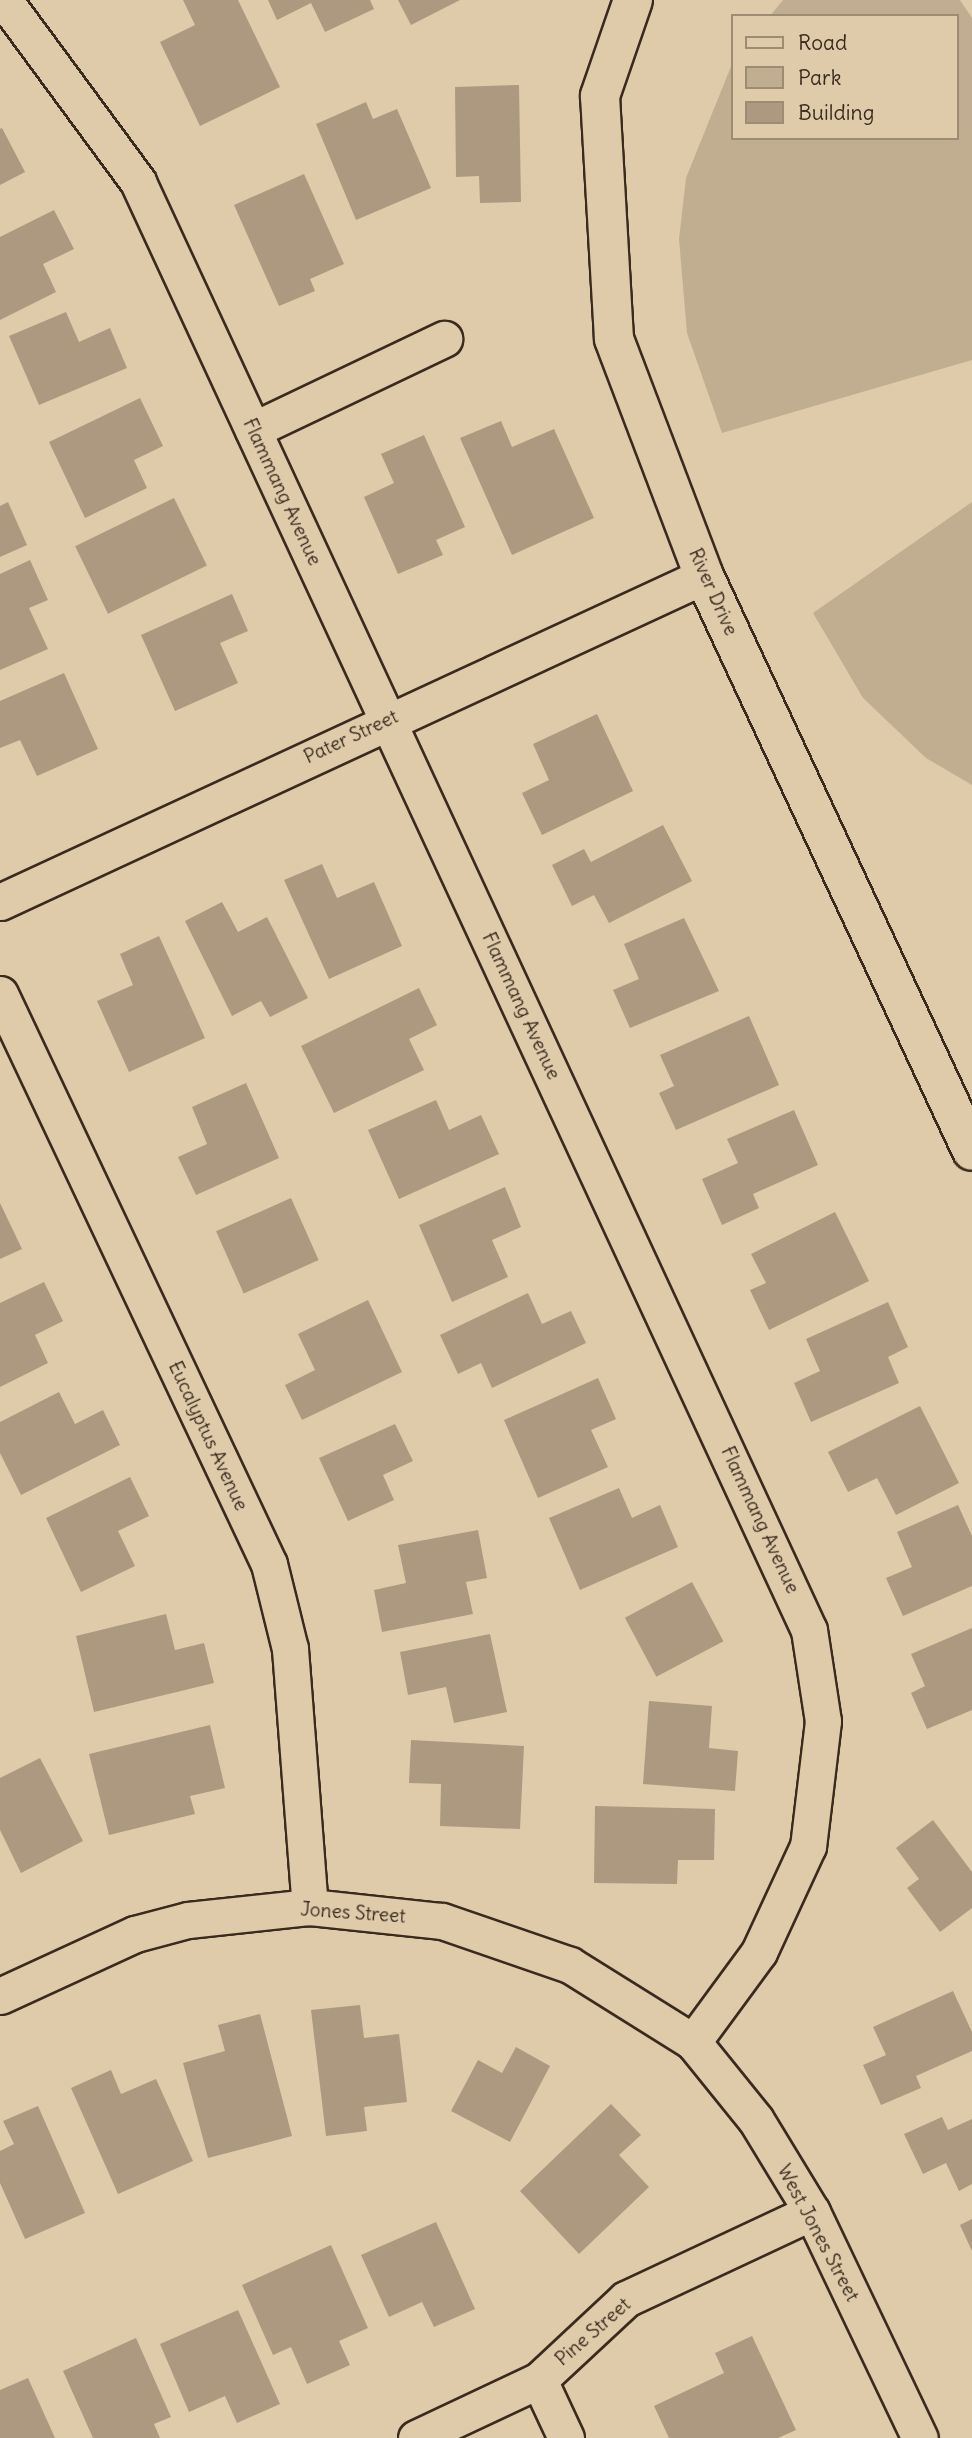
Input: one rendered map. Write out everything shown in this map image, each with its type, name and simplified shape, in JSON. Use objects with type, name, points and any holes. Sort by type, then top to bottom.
[{"type":"street","name":"River Drive","points":[[633,0],[600,96],[614,339],[704,576],[972,1152]]},
{"type":"street","name":"Flammang Avenue","points":[[11,2],[138,182],[793,1590],[811,1640],[823,1721],[808,1846],[759,1952],[693,2042]]},
{"type":"street","points":[[253,430],[444,339]]},
{"type":"street","name":"Pater Street","points":[[0,902],[387,719],[704,576]]},
{"type":"street","name":"Eucalyptus Avenue","points":[[0,994],[269,1564],[290,1649],[310,1907]]},
{"type":"street","name":"Jones Street","points":[[0,1996],[135,1934],[188,1920],[310,1907],[442,1921],[558,1961],[693,2042]]},
{"type":"street","name":"West Jones Street","points":[[693,2042],[756,2120],[812,2212],[920,2438]]},
{"type":"street","name":"Pine Street","points":[[416,2438],[539,2380],[626,2299],[812,2212]]},
{"type":"street","points":[[539,2380],[566,2438]]},
{"type":"green space","points":[[783,0],[960,0],[972,18],[972,360],[722,433],[687,333],[679,239],[686,178],[730,69],[730,140],[958,140],[958,14],[772,14]]},
{"type":"green space","points":[[972,502],[972,785],[926,758],[863,698],[813,613]]},
{"type":"building","points":[[183,0],[238,0],[280,87],[200,126],[160,42],[195,25]]},
{"type":"building","points":[[268,0],[370,0],[374,9],[325,32],[311,3],[277,20]]},
{"type":"building","points":[[398,0],[460,0],[411,25]]},
{"type":"building","points":[[519,85],[521,202],[480,203],[479,176],[456,177],[455,87]]},
{"type":"building","points":[[366,102],[373,119],[397,109],[431,188],[356,220],[316,124]]},
{"type":"building","points":[[2,128],[25,172],[0,185],[0,129]]},
{"type":"building","points":[[304,174],[344,264],[310,279],[315,291],[279,306],[234,205]]},
{"type":"building","points":[[54,210],[74,249],[43,264],[56,292],[0,320],[0,237]]},
{"type":"building","points":[[66,312],[79,342],[110,328],[127,368],[39,405],[9,336]]},
{"type":"building","points":[[140,398],[163,446],[134,460],[147,488],[85,518],[49,442]]},
{"type":"building","points":[[501,421],[512,447],[554,429],[594,518],[512,555],[460,438]]},
{"type":"building","points":[[424,435],[465,527],[436,540],[443,555],[398,574],[364,497],[394,483],[381,454]]},
{"type":"building","points":[[174,498],[207,565],[108,614],[75,546]]},
{"type":"building","points":[[8,502],[27,545],[0,557],[0,506]]},
{"type":"building","points":[[30,560],[48,600],[29,608],[48,649],[0,670],[0,574]]},
{"type":"building","points":[[232,594],[248,631],[220,643],[238,683],[175,711],[141,635]]},
{"type":"building","points":[[64,673],[98,749],[37,776],[20,740],[0,748],[0,701]]},
{"type":"building","points":[[597,714],[633,791],[542,835],[522,793],[549,780],[533,744]]},
{"type":"building","points":[[663,825],[692,881],[609,923],[594,895],[572,906],[552,865],[584,849],[591,862]]},
{"type":"building","points":[[322,864],[337,898],[374,882],[402,946],[329,979],[284,880]]},
{"type":"building","points":[[222,902],[238,932],[267,917],[308,998],[270,1017],[261,1001],[232,1016],[185,921]]},
{"type":"building","points":[[684,918],[719,991],[630,1028],[613,990],[639,979],[624,944]]},
{"type":"building","points":[[159,936],[205,1038],[129,1072],[97,1001],[133,985],[120,954]]},
{"type":"building","points":[[419,988],[437,1025],[409,1039],[424,1070],[334,1113],[301,1046]]},
{"type":"building","points":[[749,1016],[779,1085],[676,1130],[659,1093],[674,1086],[660,1055]]},
{"type":"building","points":[[246,1083],[279,1158],[196,1195],[178,1157],[207,1144],[192,1107]]},
{"type":"building","points":[[436,1100],[449,1130],[481,1115],[499,1154],[399,1199],[368,1130]]},
{"type":"building","points":[[794,1110],[818,1165],[753,1194],[759,1208],[722,1225],[702,1179],[738,1163],[727,1139]]},
{"type":"building","points":[[505,1187],[521,1227],[492,1240],[508,1277],[452,1302],[419,1225]]},
{"type":"building","points":[[291,1198],[319,1260],[244,1293],[216,1231]]},
{"type":"building","points":[[0,1203],[22,1249],[0,1259]]},
{"type":"building","points":[[835,1212],[869,1281],[769,1330],[750,1290],[766,1283],[751,1254]]},
{"type":"building","points":[[44,1282],[63,1321],[35,1335],[48,1363],[0,1387],[0,1303]]},
{"type":"building","points":[[528,1293],[542,1324],[571,1311],[586,1343],[492,1388],[481,1363],[458,1374],[440,1335]]},
{"type":"building","points":[[368,1300],[402,1372],[302,1420],[285,1385],[315,1370],[298,1334]]},
{"type":"building","points":[[888,1302],[908,1347],[888,1357],[899,1383],[811,1422],[794,1383],[820,1371],[806,1339]]},
{"type":"building","points":[[598,1378],[616,1419],[591,1430],[608,1467],[538,1498],[504,1420]]},
{"type":"building","points":[[59,1392],[75,1424],[103,1410],[120,1445],[21,1495],[0,1453],[0,1422]]},
{"type":"building","points":[[920,1406],[959,1483],[896,1515],[877,1478],[848,1492],[828,1452]]},
{"type":"building","points":[[395,1424],[413,1461],[383,1475],[394,1500],[348,1521],[319,1458]]},
{"type":"building","points":[[130,1477],[149,1516],[118,1531],[135,1566],[81,1592],[46,1518]]},
{"type":"building","points":[[619,1488],[632,1518],[660,1505],[678,1547],[580,1590],[549,1518]]},
{"type":"building","points":[[958,1505],[972,1536],[972,1586],[903,1616],[886,1578],[912,1567],[897,1532]]},
{"type":"building","points":[[478,1530],[487,1578],[466,1582],[473,1614],[382,1632],[374,1590],[406,1583],[398,1545]]},
{"type":"building","points":[[692,1582],[723,1641],[656,1677],[625,1618]]},
{"type":"building","points":[[166,1614],[175,1650],[204,1643],[214,1683],[94,1712],[76,1636]]},
{"type":"building","points":[[972,1628],[972,1710],[927,1729],[911,1693],[925,1686],[911,1654]]},
{"type":"building","points":[[490,1634],[507,1712],[454,1723],[446,1687],[408,1695],[400,1652]]},
{"type":"building","points":[[649,1701],[712,1706],[709,1748],[738,1751],[735,1791],[643,1784]]},
{"type":"building","points":[[210,1725],[225,1788],[190,1796],[195,1814],[109,1835],[89,1754]]},
{"type":"building","points":[[411,1740],[524,1746],[520,1829],[440,1826],[441,1784],[409,1783]]},
{"type":"building","points":[[40,1758],[83,1841],[21,1873],[0,1830],[0,1778]]},
{"type":"building","points":[[595,1806],[715,1809],[714,1860],[678,1860],[677,1884],[594,1883]]},
{"type":"building","points":[[933,1820],[972,1872],[972,1908],[940,1932],[907,1888],[919,1879],[896,1848]]},
{"type":"building","points":[[953,1991],[972,2032],[972,2051],[916,2076],[921,2088],[881,2105],[863,2065],[886,2055],[873,2027]]},
{"type":"building","points":[[360,2005],[364,2038],[399,2034],[407,2102],[364,2107],[367,2131],[326,2136],[311,2010]]},
{"type":"building","points":[[260,2014],[292,2136],[208,2158],[183,2063],[225,2051],[218,2025]]},
{"type":"building","points":[[516,2047],[550,2066],[510,2142],[451,2111],[478,2060],[502,2073]]},
{"type":"building","points":[[111,2070],[121,2094],[156,2079],[193,2161],[118,2194],[71,2088]]},
{"type":"building","points":[[611,2104],[641,2135],[619,2155],[649,2187],[579,2254],[520,2191]]},
{"type":"building","points":[[38,2106],[85,2213],[25,2239],[0,2183],[0,2151],[14,2144],[3,2121]]},
{"type":"building","points":[[942,2117],[948,2130],[972,2119],[972,2184],[959,2191],[946,2163],[923,2174],[904,2134]]},
{"type":"building","points":[[972,2219],[972,2251],[960,2225]]},
{"type":"building","points":[[436,2222],[475,2309],[434,2327],[422,2302],[389,2317],[361,2255]]},
{"type":"building","points":[[331,2245],[368,2328],[339,2341],[350,2365],[307,2384],[291,2347],[273,2355],[242,2285]]},
{"type":"building","points":[[238,2310],[280,2404],[237,2423],[225,2396],[189,2412],[160,2344]]},
{"type":"building","points":[[752,2336],[796,2430],[778,2438],[669,2438],[654,2406],[724,2373],[715,2353]]},
{"type":"building","points":[[136,2338],[171,2417],[154,2424],[160,2438],[93,2438],[63,2371]]},
{"type":"building","points":[[28,2378],[55,2438],[0,2438],[0,2390]]}]
